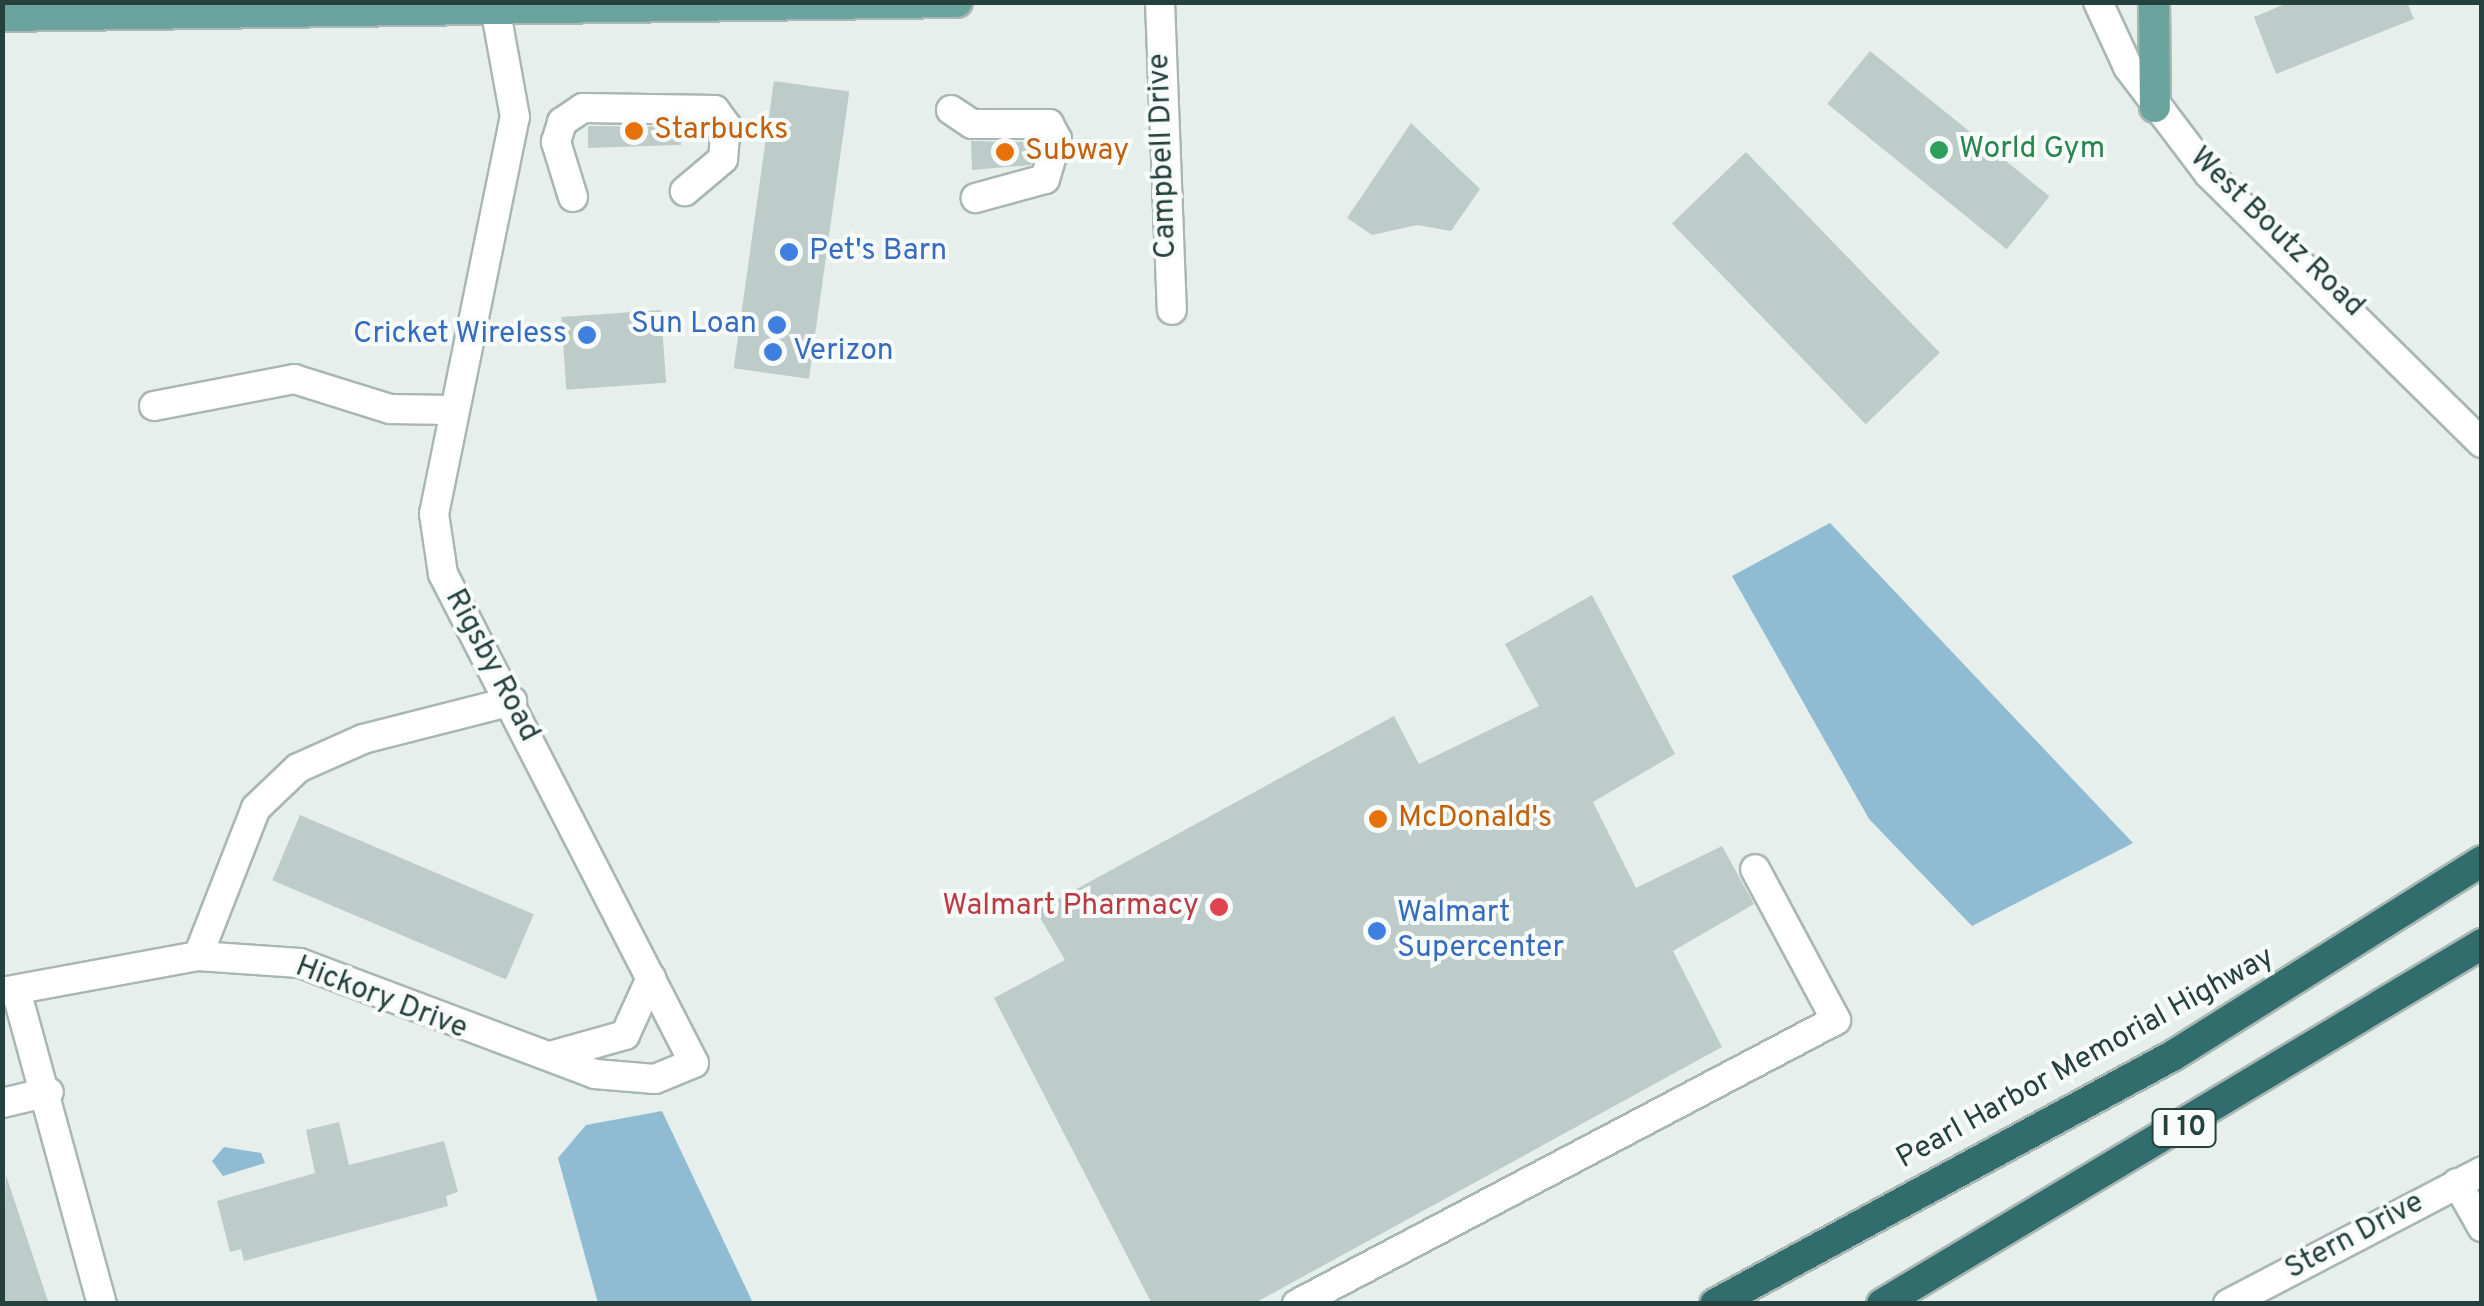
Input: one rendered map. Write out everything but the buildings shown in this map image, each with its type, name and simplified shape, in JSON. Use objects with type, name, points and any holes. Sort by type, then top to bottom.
[{"type":"highway","name":"Pearl Harbor Memorial Highway","points":[[1716,1304],[2190,1045],[2482,860]]},
{"type":"highway","name":"I 10","points":[[1882,1304],[2482,944]]},
{"type":"main road","points":[[2,16],[957,2]]},
{"type":"main road","points":[[2154,2],[2154,107]]},
{"type":"street","name":"Campbell Drive","points":[[1160,2],[1172,310]]},
{"type":"street","name":"West Boutz Road","points":[[2098,2],[2154,107],[2209,174],[2482,443]]},
{"type":"street","name":"Rigsby Road","points":[[496,8],[515,117],[434,514],[442,574],[512,701],[694,1063]]},
{"type":"street","points":[[574,197],[556,142],[562,122],[583,108],[715,110],[726,124],[724,159],[686,191]]},
{"type":"street","points":[[951,110],[972,124],[1049,124],[1056,139],[1045,179],[976,198]]},
{"type":"street","points":[[154,406],[294,380],[390,409],[453,410]]},
{"type":"street","points":[[198,956],[256,808],[298,768],[364,739],[512,701]]},
{"type":"street","points":[[1298,1304],[1836,1020],[1755,869]]},
{"type":"street","name":"Hickory Drive","points":[[9,991],[198,956],[300,964],[542,1058],[655,1079],[694,1063]]},
{"type":"street","points":[[542,1058],[625,1035],[652,978]]},
{"type":"street","points":[[9,991],[49,1092],[102,1304]]},
{"type":"street","points":[[2,1103],[49,1092]]},
{"type":"street","points":[[2469,1177],[2482,1227]]},
{"type":"street","name":"Stern Drive","points":[[2228,1304],[2469,1177]]},
{"type":"water","points":[[1830,523],[2133,843],[1972,926],[1869,819],[1732,576]]},
{"type":"water","points":[[662,1111],[753,1303],[598,1303],[558,1158],[586,1125]]},
{"type":"water","points":[[224,1147],[261,1153],[265,1163],[223,1176],[212,1161]]},
{"type":"place","name":"Starbucks","points":[[634,131]]},
{"type":"place","name":"World Gym","points":[[1939,150]]},
{"type":"place","name":"Subway","points":[[1005,152]]},
{"type":"place","name":"Pet's Barn","points":[[789,252]]},
{"type":"place","name":"Sun Loan","points":[[777,325]]},
{"type":"place","name":"Cricket Wireless","points":[[587,335]]},
{"type":"place","name":"Verizon","points":[[773,352]]},
{"type":"place","name":"McDonald's","points":[[1378,819]]},
{"type":"place","name":"Walmart Pharmacy","points":[[1219,907]]},
{"type":"place","name":"Walmart Supercenter","points":[[1377,931]]}]
